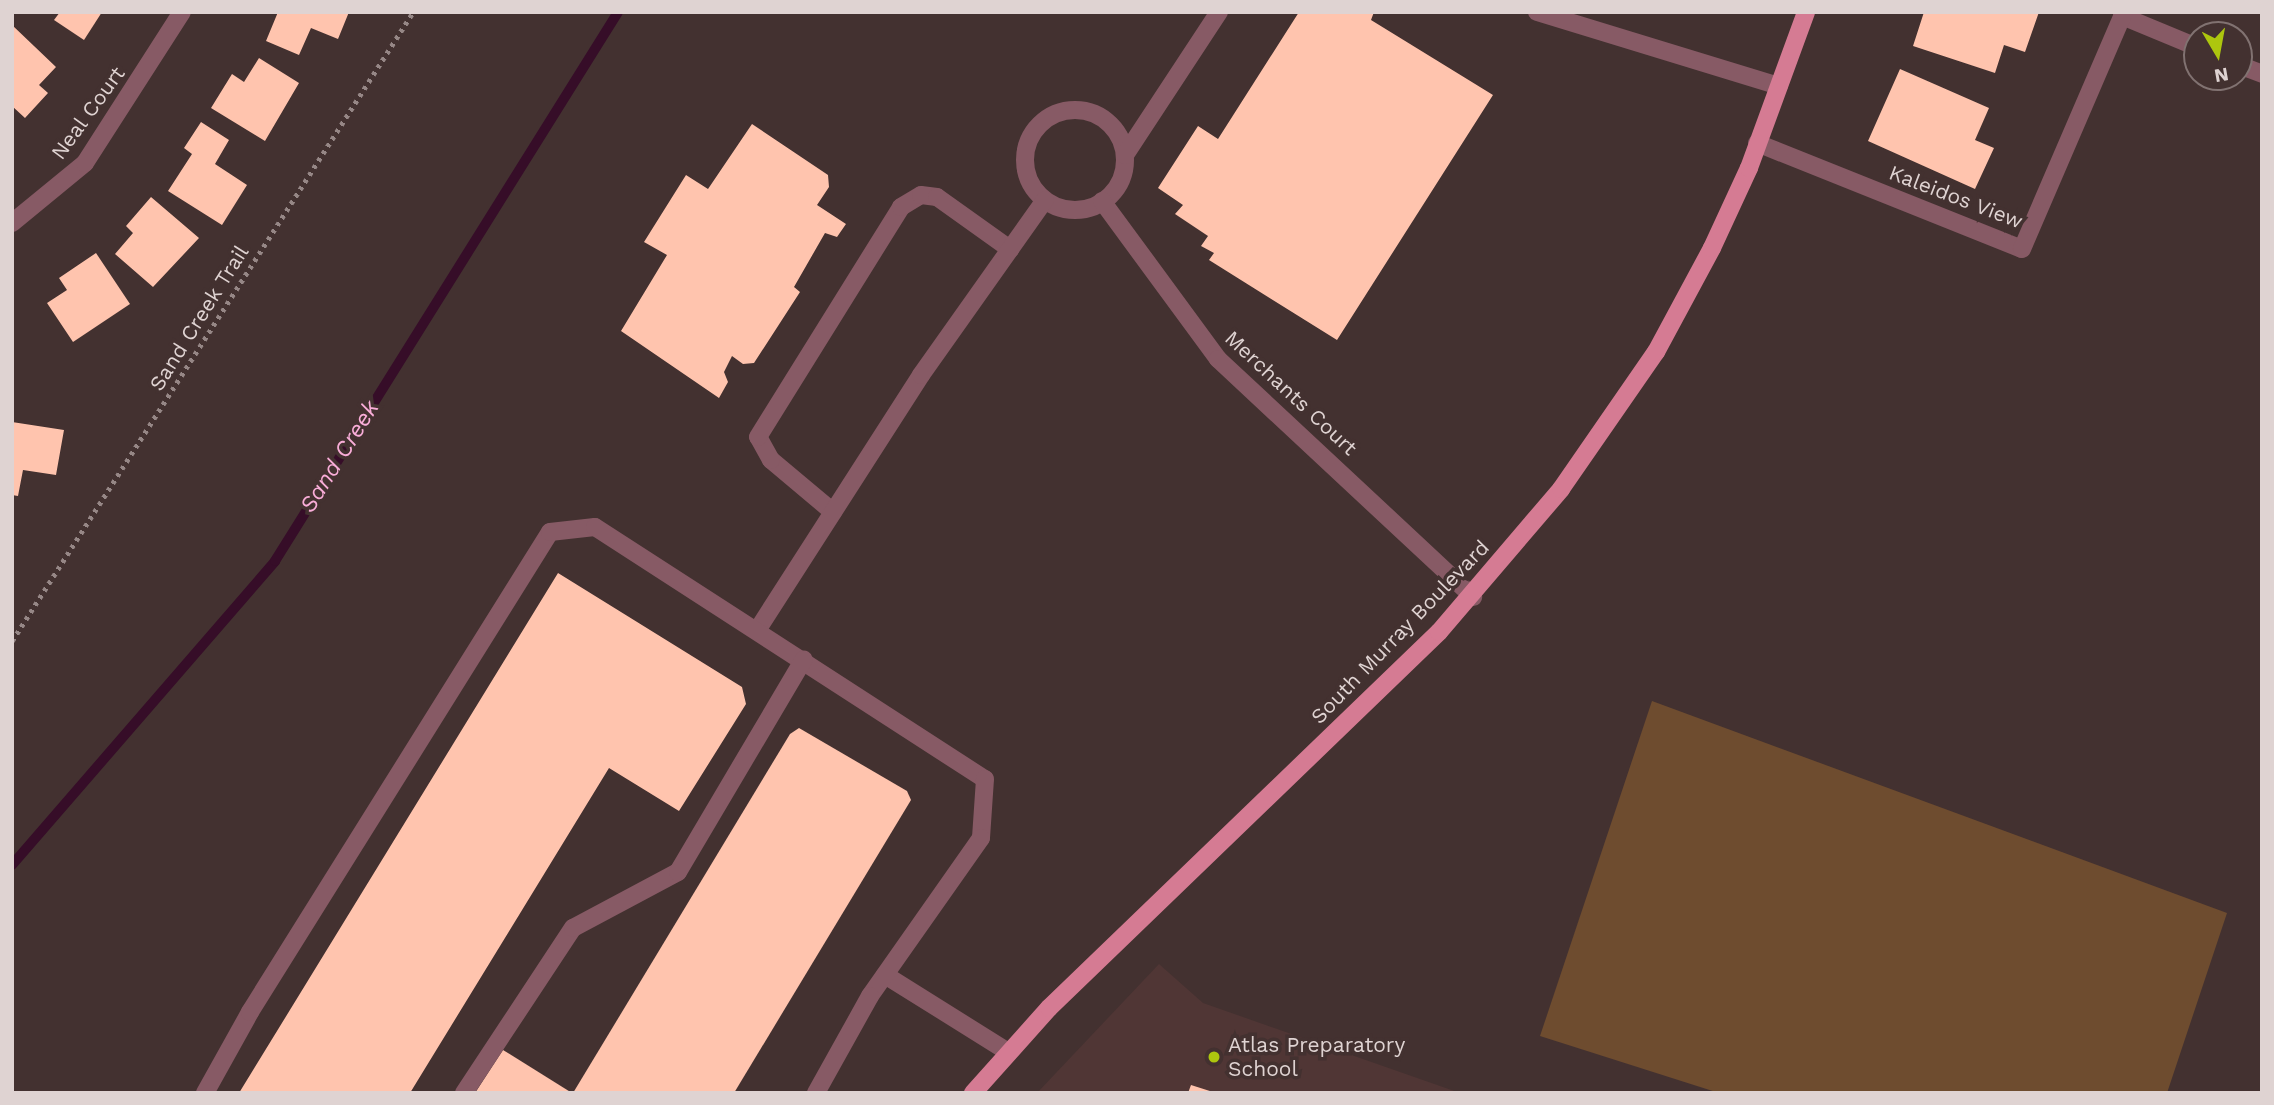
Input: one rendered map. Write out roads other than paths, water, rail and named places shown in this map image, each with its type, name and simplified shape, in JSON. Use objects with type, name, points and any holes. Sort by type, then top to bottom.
[{"type":"main road","name":"South Murray Boulevard","points":[[973,1093],[1008,1052],[1473,597],[1602,435],[1656,352],[1712,248],[1758,143],[1806,12]]},
{"type":"street","name":"Neal Court","points":[[12,223],[85,163],[182,12]]},
{"type":"street","points":[[1125,155],[1113,126],[1092,112],[1070,109],[1046,117],[1027,141],[1024,158],[1032,186],[1045,200],[1073,210],[1102,201],[1120,183],[1125,155],[1219,12]]},
{"type":"street","points":[[1537,12],[1779,86]]},
{"type":"street","points":[[2123,14],[2183,41]]},
{"type":"street","name":"Kaleidos View","points":[[1758,143],[2022,249],[2123,14]]},
{"type":"street","points":[[833,512],[771,460],[758,437],[901,207],[921,195],[937,197],[1010,249]]},
{"type":"street","points":[[758,629],[921,375],[1045,200]]},
{"type":"street","name":"Merchants Court","points":[[1102,201],[1218,359],[1473,597]]},
{"type":"street","points":[[205,1093],[250,1012],[550,532],[595,527],[758,629],[985,779],[981,838],[885,975],[816,1093]]},
{"type":"street","points":[[464,1093],[573,928],[678,873],[803,659]]},
{"type":"street","points":[[885,975],[1008,1052]]},
{"type":"waterway","name":"Sand Creek","points":[[12,865],[275,561],[618,12]]},
{"type":"place","name":"Atlas Preparatory School","points":[[1214,1057]]}]
